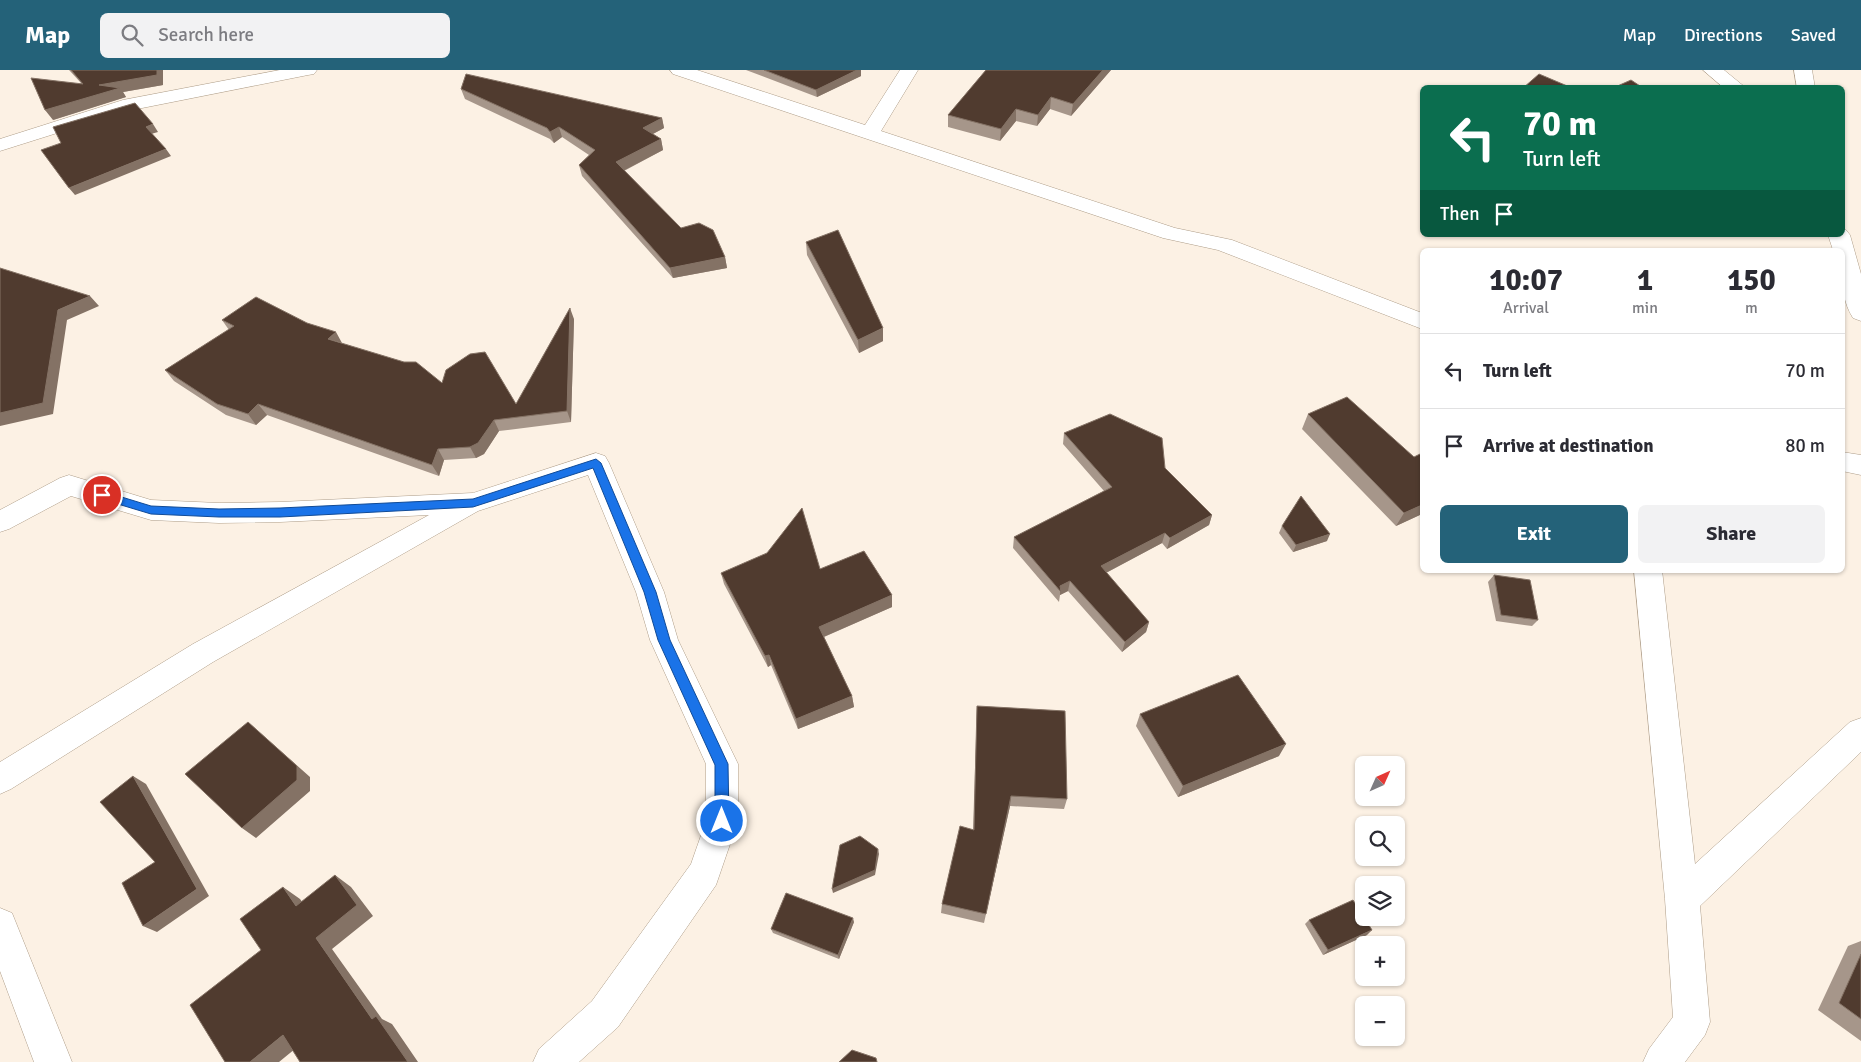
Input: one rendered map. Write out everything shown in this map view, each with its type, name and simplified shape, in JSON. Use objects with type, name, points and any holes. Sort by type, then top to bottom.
[{"type":"street","points":[[0,145],[123,106],[308,70]]},
{"type":"street","points":[[679,70],[1170,233],[1224,245],[1420,320]]},
{"type":"street","points":[[869,134],[909,70]]},
{"type":"street","points":[[1712,70],[1733,85]]},
{"type":"street","points":[[1803,70],[1806,85]]},
{"type":"street","points":[[1840,237],[1854,266],[1861,313]]},
{"type":"street","points":[[1845,462],[1861,465]]},
{"type":"street","points":[[0,780],[202,653],[473,503],[596,463],[650,592],[664,640],[722,764],[722,821],[704,873],[605,1014],[552,1062]]},
{"type":"street","points":[[0,522],[69,485],[151,510],[190,512],[280,512],[473,503]]},
{"type":"street","points":[[1648,573],[1682,899],[1692,1022],[1662,1062]]},
{"type":"street","points":[[1682,899],[1861,732]]},
{"type":"street","points":[[0,925],[53,1062]]},
{"type":"building","points":[[71,70],[157,70],[157,75],[99,85],[120,88],[45,110],[31,78],[83,84]]},
{"type":"building","points":[[764,70],[857,70],[816,90]]},
{"type":"building","points":[[986,70],[1103,70],[1073,104],[1051,97],[1038,115],[1016,109],[1001,129],[948,115]]},
{"type":"building","points":[[466,74],[662,118],[643,128],[661,139],[616,162],[681,228],[699,223],[713,230],[725,257],[670,268],[579,165],[595,150],[559,127],[550,132],[547,128],[461,89]]},
{"type":"building","points":[[1539,74],[1565,85],[1526,85]]},
{"type":"building","points":[[1631,80],[1638,85],[1620,85]]},
{"type":"building","points":[[135,103],[153,124],[146,127],[166,149],[69,188],[41,150],[61,143],[53,127]]},
{"type":"building","points":[[838,230],[883,328],[858,340],[806,242]]},
{"type":"building","points":[[0,268],[90,296],[58,310],[43,403],[0,413]]},
{"type":"building","points":[[256,297],[307,323],[336,332],[328,339],[404,362],[416,362],[442,383],[446,370],[470,354],[485,352],[516,404],[570,308],[567,411],[494,420],[478,443],[470,447],[438,449],[432,465],[258,404],[248,414],[217,404],[165,370],[234,326],[222,320]]},
{"type":"building","points":[[1347,397],[1414,457],[1420,454],[1420,506],[1404,513],[1308,414]]},
{"type":"building","points":[[1110,414],[1162,438],[1165,468],[1212,515],[1170,538],[1165,533],[1101,566],[1149,622],[1125,642],[1070,581],[1060,586],[1061,592],[1014,537],[1112,487],[1064,433]]},
{"type":"building","points":[[1301,496],[1330,534],[1296,545],[1282,526]]},
{"type":"building","points":[[802,508],[820,569],[864,551],[892,595],[819,627],[852,696],[796,719],[769,655],[765,656],[721,573],[767,553]]},
{"type":"building","points":[[1494,575],[1530,580],[1538,620],[1501,615]]},
{"type":"building","points":[[1238,675],[1286,744],[1183,786],[1140,714]]},
{"type":"building","points":[[977,706],[1065,711],[1067,799],[1011,796],[986,914],[942,904],[960,826],[974,830]]},
{"type":"building","points":[[248,722],[297,766],[297,780],[242,828],[185,774]]},
{"type":"building","points":[[133,776],[197,889],[143,926],[122,883],[155,862],[100,802]]},
{"type":"building","points":[[860,836],[878,849],[875,870],[832,889],[840,845]]},
{"type":"building","points":[[335,875],[357,905],[316,938],[372,1019],[376,1016],[408,1062],[300,1062],[283,1035],[250,1062],[225,1062],[190,1005],[261,950],[240,919],[283,887],[296,906]]},
{"type":"building","points":[[786,893],[853,918],[838,955],[771,929]]},
{"type":"building","points":[[1353,900],[1355,903],[1355,926],[1369,926],[1372,930],[1355,936],[1355,938],[1328,950],[1309,920]]},
{"type":"building","points":[[1861,954],[1861,1019],[1839,1003]]},
{"type":"building","points":[[852,1050],[876,1058],[877,1062],[839,1062]]},
{"type":"route","points":[[102,495],[151,510],[219,513],[473,503],[596,463],[650,592],[664,640],[722,764],[722,821]]}]
